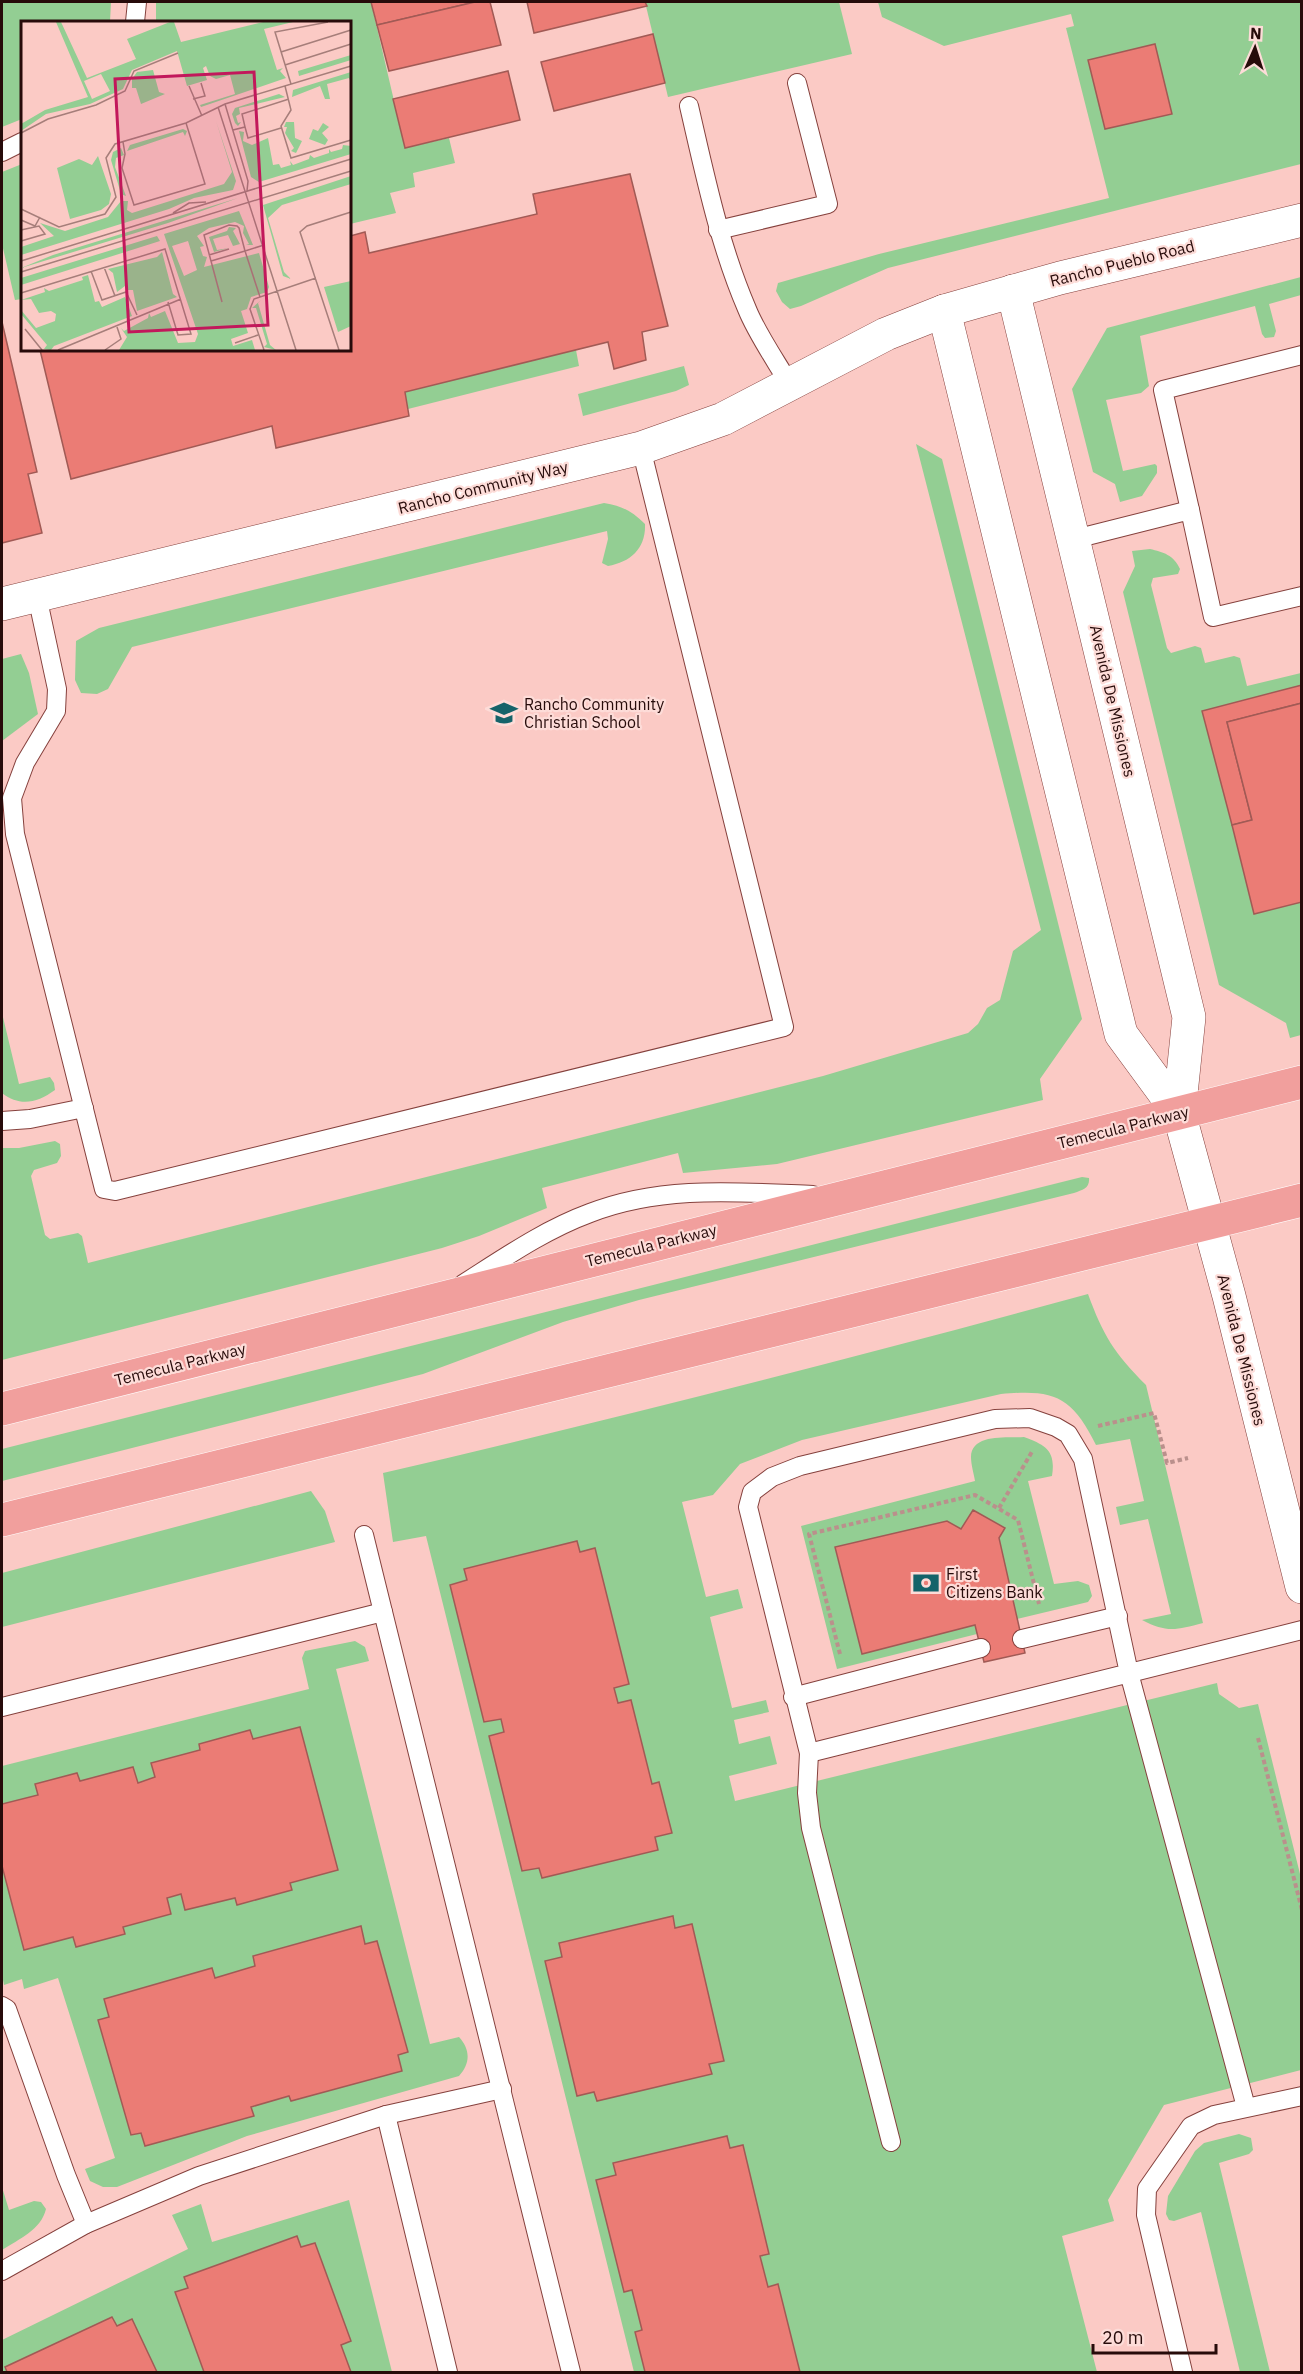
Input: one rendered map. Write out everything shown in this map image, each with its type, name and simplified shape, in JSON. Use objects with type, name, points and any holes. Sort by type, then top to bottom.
[{"type":"main road","name":"Temecula Parkway","points":[[2,1409],[1302,1082]]},
{"type":"main road","points":[[2,1520],[1302,1200]]},
{"type":"street","name":"Rancho Pueblo Road","points":[[944,310],[1302,220]]},
{"type":"street","name":"Avenida De Missiones","points":[[1013,291],[1075,539],[1189,1017],[1179,1113]]},
{"type":"street","name":"Avenida De Missiones","points":[[944,310],[1121,1034],[1179,1113],[1210,1224],[1302,1587]]},
{"type":"street","name":"Rancho Community Way","points":[[2,604],[641,448],[723,418],[886,334],[944,310]]},
{"type":"lane","points":[[135,21],[137,2]]},
{"type":"lane","points":[[718,230],[828,204],[797,83]]},
{"type":"lane","points":[[689,106],[718,230],[747,311],[790,385]]},
{"type":"lane","points":[[2,152],[21,142]]},
{"type":"lane","points":[[1302,355],[1163,390],[1213,617],[1302,596]]},
{"type":"lane","points":[[37,596],[57,689],[56,711],[25,763],[12,798],[15,834],[104,1189],[115,1191],[784,1027],[641,448]]},
{"type":"lane","points":[[1075,539],[1190,510]]},
{"type":"lane","points":[[2,1121],[30,1119],[84,1108]]},
{"type":"lane","points":[[440,1298],[542,1234],[591,1212],[631,1201],[686,1193],[726,1191],[844,1197]]},
{"type":"lane","points":[[891,2142],[811,1828],[807,1793],[809,1753],[748,1508],[752,1492],[772,1477],[800,1466],[995,1419],[1030,1419],[1056,1427],[1068,1434],[1083,1459],[1129,1673],[1246,2107]]},
{"type":"lane","points":[[364,1535],[571,2373]]},
{"type":"lane","points":[[2,1707],[383,1612]]},
{"type":"lane","points":[[1022,1639],[1118,1616]]},
{"type":"lane","points":[[809,1753],[1302,1629]]},
{"type":"lane","points":[[794,1697],[981,1648]]},
{"type":"lane","points":[[2,2006],[7,2009],[66,2175],[86,2224]]},
{"type":"lane","points":[[2,2271],[86,2224],[200,2176],[386,2115],[502,2089]]},
{"type":"lane","points":[[1183,2373],[1146,2216],[1147,2189],[1191,2126],[1214,2115],[1302,2097]]},
{"type":"lane","points":[[386,2115],[448,2373]]},
{"type":"path","points":[[848,1684],[809,1534],[975,1495],[1018,1520],[1046,1634]]},
{"type":"path","points":[[1258,1738],[1302,1910]]},
{"type":"green space","points":[[2,2],[111,2],[110,21],[21,21],[21,119],[2,127]]},
{"type":"green space","points":[[156,2],[371,2],[405,148],[449,138],[455,163],[413,173],[415,187],[390,193],[396,213],[351,224],[351,21],[156,21]]},
{"type":"green space","points":[[645,2],[839,2],[852,54],[668,97]]},
{"type":"green space","points":[[878,2],[1301,2],[1301,164],[888,268],[790,309],[782,302],[776,291],[778,283],[879,254],[1109,198],[1066,28],[1074,26],[1071,14],[944,46],[882,17]]},
{"type":"green space","points":[[21,164],[21,299],[15,300],[2,244],[2,172]]},
{"type":"green space","points":[[1301,277],[1301,295],[1269,304],[1276,331],[1274,337],[1265,338],[1262,334],[1255,306],[1140,336],[1149,386],[1141,393],[1106,400],[1123,471],[1155,464],[1157,473],[1142,496],[1120,502],[1115,484],[1093,472],[1072,389],[1107,328]]},
{"type":"green space","points":[[576,350],[579,366],[408,409],[405,392]]},
{"type":"green space","points":[[684,366],[689,385],[676,391],[583,416],[578,394]]},
{"type":"green space","points":[[916,444],[942,459],[1082,1019],[1040,1079],[1043,1100],[777,1164],[683,1173],[678,1153],[542,1188],[547,1208],[479,1236],[442,1248],[2,1360],[2,1148],[19,1148],[55,1141],[60,1144],[61,1156],[57,1163],[34,1170],[31,1176],[45,1235],[50,1239],[78,1233],[82,1236],[88,1263],[823,1076],[968,1033],[978,1024],[987,1008],[1000,1000],[1013,951],[1041,930]]},
{"type":"green space","points":[[604,503],[626,510],[645,524],[645,533],[640,547],[630,557],[616,564],[608,566],[602,563],[608,539],[607,531],[132,647],[108,689],[97,694],[81,693],[75,680],[76,641],[99,628]]},
{"type":"green space","points":[[1150,549],[1171,557],[1180,569],[1178,574],[1153,578],[1151,585],[1167,648],[1171,653],[1195,646],[1201,648],[1205,663],[1234,656],[1240,658],[1247,686],[1301,673],[1301,1035],[1290,1038],[1286,1023],[1219,985],[1123,592],[1135,566],[1132,551]]},
{"type":"green space","points":[[21,654],[29,673],[38,714],[2,741],[2,659]]},
{"type":"green space","points":[[2,1013],[19,1084],[50,1077],[54,1083],[55,1090],[42,1098],[22,1102],[2,1093]]},
{"type":"green space","points":[[1082,1177],[1089,1178],[1087,1186],[1074,1193],[639,1300],[563,1322],[423,1374],[2,1481],[2,1449]]},
{"type":"green space","points":[[1088,1294],[1111,1343],[1146,1385],[1203,1623],[1165,1629],[1142,1620],[1171,1614],[1148,1519],[1120,1525],[1116,1507],[1144,1501],[1130,1439],[1096,1445],[1078,1416],[1059,1399],[1035,1393],[1001,1394],[802,1440],[740,1464],[713,1495],[682,1502],[706,1597],[738,1589],[743,1608],[710,1617],[732,1708],[766,1700],[769,1712],[734,1720],[739,1744],[770,1736],[777,1764],[729,1776],[735,1801],[1217,1683],[1219,1694],[1239,1708],[1258,1704],[1301,1878],[1301,2070],[1164,2105],[1108,2200],[1114,2221],[1062,2236],[1097,2372],[634,2372],[426,1536],[393,1542],[383,1473],[648,1409]],"holes":[[[577,1541],[580,1552],[595,1548],[629,1684],[614,1688],[618,1703],[631,1700],[652,1784],[672,1833],[655,1837],[658,1850],[543,1878],[539,1868],[522,1871],[489,1736],[504,1732],[501,1719],[484,1722],[450,1585],[467,1580],[464,1569]]]},
{"type":"green space","points":[[1024,1437],[1044,1446],[1051,1455],[1052,1476],[1028,1481],[1054,1584],[1078,1581],[1089,1585],[1092,1596],[1088,1602],[1017,1619],[999,1538],[1005,1528],[973,1510],[961,1529],[947,1521],[835,1548],[862,1653],[975,1625],[977,1634],[837,1669],[801,1526],[975,1481],[971,1457],[977,1444],[992,1438]]},
{"type":"green space","points":[[311,1491],[325,1511],[335,1542],[2,1627],[2,1573]]},
{"type":"green space","points":[[355,1641],[365,1647],[369,1661],[336,1669],[430,2044],[459,2037],[467,2051],[466,2066],[459,2076],[247,2136],[117,2187],[103,2187],[90,2181],[85,2169],[115,2158],[58,1978],[24,1989],[22,1979],[4,1985],[2,1975],[2,1766],[309,1689],[302,1658],[305,1651]]},
{"type":"green space","points":[[1239,2134],[1251,2138],[1253,2150],[1249,2154],[1219,2163],[1270,2372],[1240,2372],[1201,2212],[1174,2221],[1169,2220],[1166,2214],[1168,2196],[1195,2151],[1204,2143]]},
{"type":"green space","points":[[2,2187],[9,2210],[34,2201],[41,2202],[46,2209],[34,2228],[2,2250]]},
{"type":"green space","points":[[349,2200],[392,2372],[2,2372],[2,2340],[188,2249],[172,2215],[201,2204],[212,2242]]},
{"type":"building","points":[[371,2],[475,2],[377,25]]},
{"type":"building","points":[[475,2],[490,2],[501,45],[389,71],[377,25]]},
{"type":"building","points":[[527,2],[645,2],[647,6],[534,33]]},
{"type":"building","points":[[653,34],[665,83],[554,111],[541,62]]},
{"type":"building","points":[[1155,44],[1172,114],[1105,129],[1088,60]]},
{"type":"building","points":[[508,71],[520,120],[405,148],[393,99]]},
{"type":"building","points":[[630,174],[668,326],[642,332],[646,360],[614,369],[608,342],[405,392],[409,416],[276,448],[272,426],[71,479],[40,351],[351,351],[351,236],[365,232],[369,253],[537,214],[533,194]]},
{"type":"building","points":[[2,322],[37,472],[28,474],[42,533],[2,543]]},
{"type":"building","points":[[1302,685],[1302,703],[1227,722],[1252,820],[1232,825],[1202,711]]},
{"type":"building","points":[[1302,703],[1302,902],[1254,914],[1232,825],[1252,820],[1227,722]]},
{"type":"building","name":"First Citizens Bank","points":[[973,1510],[1005,1528],[999,1538],[1025,1653],[984,1662],[975,1625],[862,1654],[835,1547],[947,1521],[961,1529]]},
{"type":"building","points":[[577,1541],[580,1552],[595,1548],[629,1684],[614,1688],[618,1703],[631,1700],[652,1784],[659,1782],[672,1833],[655,1837],[658,1850],[542,1878],[539,1868],[522,1871],[489,1736],[504,1732],[501,1719],[484,1722],[450,1585],[467,1580],[464,1569]]},
{"type":"building","points":[[300,1727],[338,1870],[290,1883],[292,1890],[237,1905],[235,1898],[185,1910],[181,1894],[167,1898],[171,1914],[123,1927],[125,1934],[76,1947],[73,1937],[24,1950],[2,1866],[2,1804],[38,1795],[35,1784],[77,1773],[80,1781],[133,1767],[138,1783],[155,1777],[151,1763],[200,1750],[199,1744],[250,1730],[253,1739]]},
{"type":"building","points":[[673,1916],[675,1928],[692,1924],[724,2061],[709,2064],[712,2074],[597,2101],[594,2092],[577,2096],[545,1961],[562,1957],[559,1943]]},
{"type":"building","points":[[361,1926],[365,1944],[377,1941],[408,2052],[398,2055],[402,2071],[291,2101],[289,2096],[251,2107],[254,2116],[145,2146],[141,2133],[131,2135],[98,2020],[109,2017],[104,1999],[212,1968],[215,1978],[255,1966],[253,1956]]},
{"type":"building","points":[[727,2136],[730,2148],[743,2145],[769,2254],[760,2256],[768,2287],[778,2284],[800,2372],[645,2372],[635,2332],[642,2330],[632,2290],[624,2292],[596,2180],[616,2175],[613,2163]]},
{"type":"building","points":[[297,2236],[301,2247],[315,2243],[351,2341],[341,2345],[351,2372],[204,2372],[175,2292],[188,2288],[184,2277]]},
{"type":"building","points":[[112,2317],[117,2326],[132,2319],[157,2372],[7,2372],[5,2367]]},
{"type":"place","name":"Rancho Community Christian School","points":[[504,713]]},
{"type":"place","name":"First Citizens Bank","points":[[926,1583]]}]
